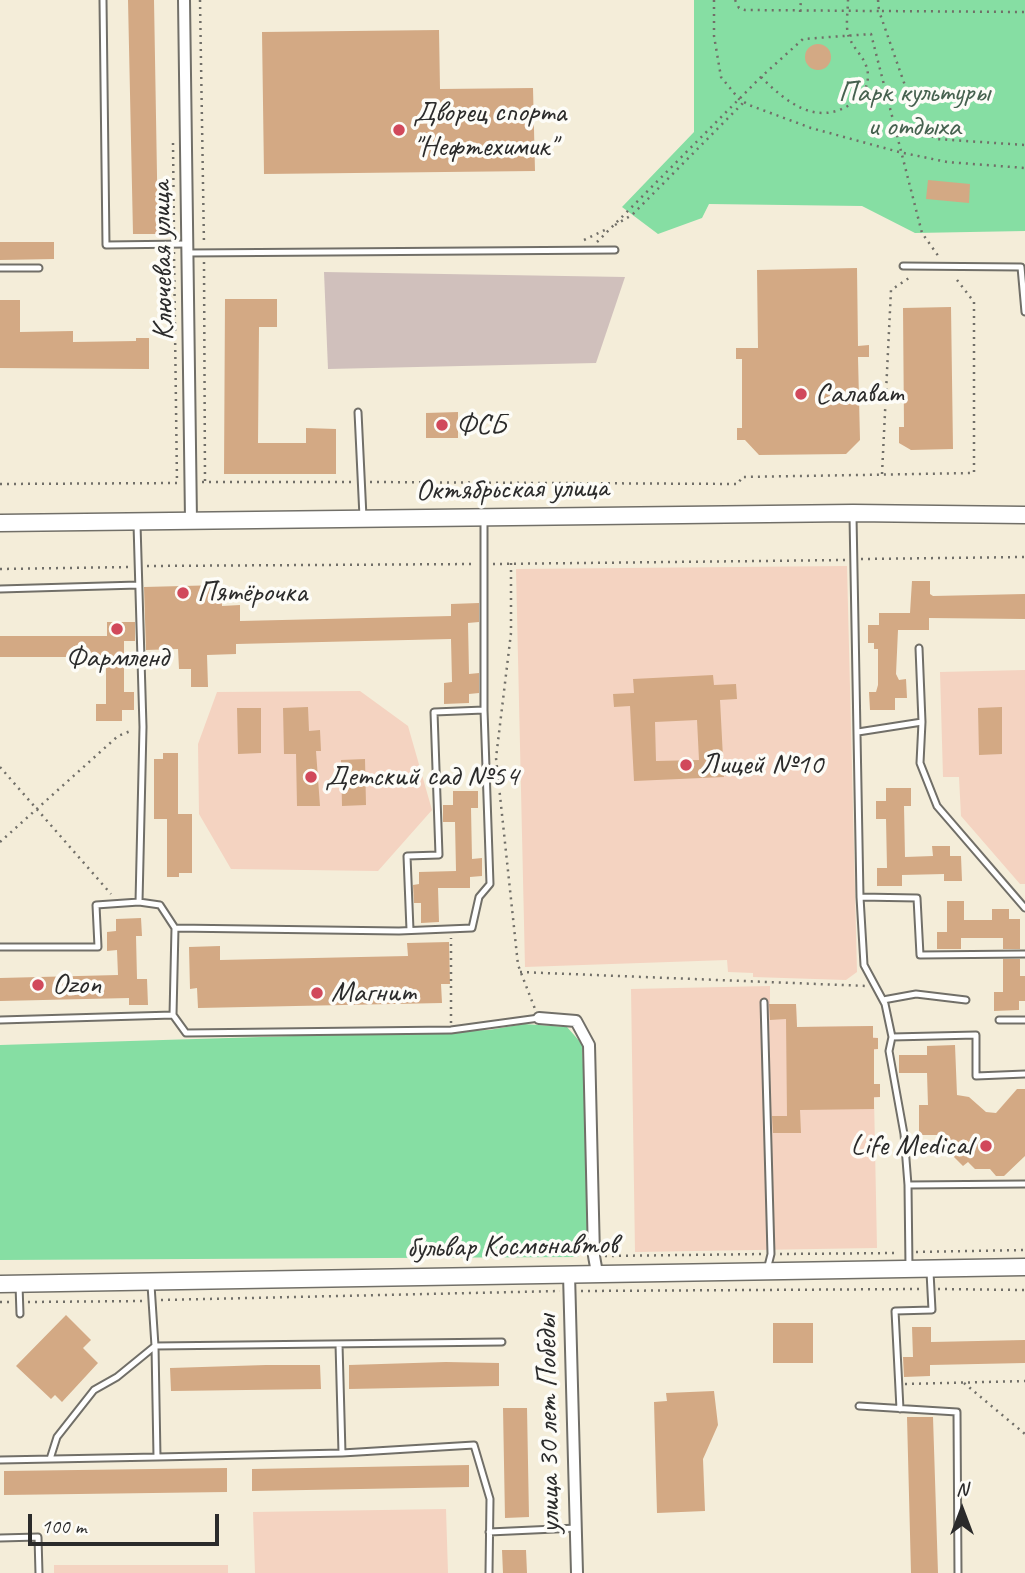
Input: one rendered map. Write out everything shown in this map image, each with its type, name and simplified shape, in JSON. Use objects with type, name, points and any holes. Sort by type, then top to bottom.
[{"type":"street","name":"Ключевая улица","points":[[184,0],[191,520]]},
{"type":"street","name":"Октябрьская улица","points":[[0,523],[853,513],[1025,515]]},
{"type":"street","points":[[539,1018],[576,1021],[589,1045],[594,1256],[597,1273]]},
{"type":"street","name":"бульвар Космонавтов","points":[[0,1284],[767,1270],[909,1261],[930,1269],[1025,1267]]},
{"type":"street","name":"улица 30 лет Победы","points":[[569,1274],[577,1573]]},
{"type":"lane","points":[[103,0],[106,244],[187,248],[204,253],[615,250]]},
{"type":"lane","points":[[903,266],[1021,267],[1025,312]]},
{"type":"lane","points":[[0,268],[39,268]]},
{"type":"lane","points":[[358,412],[363,519]]},
{"type":"lane","points":[[853,513],[860,897],[864,965],[883,1000],[892,1037],[889,1051],[904,1134],[908,1185],[909,1261]]},
{"type":"lane","points":[[175,928],[472,928],[479,897],[490,884],[484,710],[484,518]]},
{"type":"lane","points":[[137,521],[143,727],[139,902]]},
{"type":"lane","points":[[0,589],[138,585]]},
{"type":"lane","points":[[919,648],[922,722],[920,763],[937,806],[1025,908]]},
{"type":"lane","points":[[410,930],[407,856],[439,855],[435,712],[484,710]]},
{"type":"lane","points":[[858,732],[922,722]]},
{"type":"lane","points":[[860,897],[917,898],[920,955],[1025,954]]},
{"type":"lane","points":[[0,947],[99,947],[96,905],[139,902],[160,905],[175,928],[173,1015],[186,1033],[451,1030],[539,1018]]},
{"type":"lane","points":[[883,1000],[916,994],[966,1000]]},
{"type":"lane","points":[[764,1002],[771,1254],[767,1270]]},
{"type":"lane","points":[[0,1020],[173,1015]]},
{"type":"lane","points":[[999,1020],[1025,1020]]},
{"type":"lane","points":[[892,1037],[976,1035],[976,1076],[1025,1074]]},
{"type":"lane","points":[[908,1185],[1025,1184]]},
{"type":"lane","points":[[900,1409],[895,1311],[932,1310],[930,1269]]},
{"type":"lane","points":[[151,1282],[157,1457]]},
{"type":"lane","points":[[19,1284],[20,1314]]},
{"type":"lane","points":[[50,1459],[57,1437],[94,1390],[117,1377],[155,1346],[502,1342]]},
{"type":"lane","points":[[339,1344],[342,1453]]},
{"type":"lane","points":[[859,1406],[957,1412],[958,1573]]},
{"type":"lane","points":[[0,1460],[342,1453],[474,1445],[491,1499],[489,1573]]},
{"type":"lane","points":[[489,1532],[577,1528]]},
{"type":"lane","points":[[0,1538],[38,1538],[39,1573]]},
{"type":"path","points":[[200,0],[205,482]]},
{"type":"path","points":[[714,0],[716,59],[721,76],[744,102],[811,128],[899,152],[947,162],[1025,168]]},
{"type":"path","points":[[735,0],[739,8],[745,10],[1025,12]]},
{"type":"path","points":[[800,12],[801,0]]},
{"type":"path","points":[[761,77],[784,99],[808,111],[826,113],[846,108],[865,91],[868,76],[866,60],[848,36],[848,0]]},
{"type":"path","points":[[878,0],[879,11],[916,117],[925,131],[936,139],[1025,145]]},
{"type":"path","points":[[590,250],[761,77],[803,39],[871,34],[899,152],[922,233],[940,258],[891,290],[882,474]]},
{"type":"path","points":[[564,250],[632,215],[744,102]]},
{"type":"path","points":[[738,484],[742,477],[974,473],[974,302],[946,266]]},
{"type":"path","points":[[0,569],[1025,557]]},
{"type":"path","points":[[511,563],[511,633],[496,758],[520,972],[539,1018]]},
{"type":"path","points":[[0,842],[35,807],[118,736],[143,727]]},
{"type":"path","points":[[0,767],[118,903]]},
{"type":"path","points":[[451,929],[451,1030]]},
{"type":"path","points":[[520,972],[874,987]]},
{"type":"path","points":[[594,1256],[771,1254],[909,1261],[1025,1250]]},
{"type":"path","points":[[0,1302],[570,1291],[1025,1290]]},
{"type":"path","points":[[899,1384],[1025,1381]]},
{"type":"path","points":[[964,1383],[1025,1434]]},
{"type":"shaded area","points":[[324,272],[625,277],[596,363],[328,369]]},
{"type":"shaded area","name":"Лицей №10","points":[[847,566],[857,972],[846,980],[753,977],[753,973],[728,972],[727,960],[525,967],[516,569]]},
{"type":"shaded area","points":[[1025,670],[1025,884],[1020,884],[961,816],[959,777],[943,777],[940,672]]},
{"type":"shaded area","name":"Детский сад №54","points":[[360,691],[408,726],[432,810],[378,871],[231,869],[199,814],[198,744],[217,692]]},
{"type":"shaded area","points":[[770,986],[770,1004],[796,1004],[797,1027],[873,1026],[873,1037],[878,1038],[878,1049],[874,1050],[874,1084],[880,1084],[880,1097],[874,1098],[877,1248],[635,1252],[631,989]]},
{"type":"shaded area","points":[[446,1509],[448,1573],[255,1573],[253,1512]]},
{"type":"shaded area","points":[[54,1565],[228,1565],[228,1573],[54,1573]]},
{"type":"green space","name":"Парк культуры и отдыха","points":[[694,0],[1025,0],[1025,231],[915,233],[862,206],[709,204],[702,218],[658,234],[622,207],[694,132]]},
{"type":"green space","points":[[524,1024],[567,1027],[582,1044],[591,1235],[578,1257],[0,1260],[0,1045],[489,1030]]},
{"type":"building","points":[[128,0],[154,0],[158,234],[133,234]]},
{"type":"building","name":"Дворец спорта \"Нефтехимик\"","points":[[439,30],[440,89],[533,88],[535,171],[264,174],[262,32]]},
{"type":"building","points":[[818,44],[827,48],[831,57],[827,66],[818,70],[809,66],[805,57],[809,48]]},
{"type":"building","points":[[928,180],[970,184],[969,203],[926,199]]},
{"type":"building","points":[[0,242],[54,242],[54,259],[0,260]]},
{"type":"building","name":"Салават","points":[[857,268],[858,346],[869,345],[869,357],[858,357],[860,440],[846,454],[759,455],[745,440],[737,440],[737,428],[742,428],[742,359],[736,359],[736,348],[758,348],[757,270]]},
{"type":"building","points":[[225,299],[277,299],[277,327],[259,327],[258,443],[306,443],[306,428],[336,429],[336,474],[224,474]]},
{"type":"building","points":[[0,300],[20,300],[20,332],[73,331],[73,342],[136,341],[136,338],[149,338],[149,369],[0,368]]},
{"type":"building","points":[[951,307],[953,449],[911,450],[899,443],[899,427],[904,427],[903,308]]},
{"type":"building","name":"ФСБ","points":[[458,412],[458,438],[426,438],[426,413]]},
{"type":"building","points":[[912,581],[930,581],[930,594],[933,596],[1025,594],[1025,619],[929,618],[929,630],[898,630],[896,674],[899,680],[906,679],[907,698],[895,698],[895,710],[870,710],[869,692],[876,692],[878,685],[878,649],[874,649],[874,643],[868,643],[868,625],[879,625],[879,613],[910,613]]},
{"type":"building","points":[[221,585],[222,606],[240,605],[240,621],[451,616],[451,604],[479,603],[479,622],[468,623],[469,674],[479,673],[479,693],[469,694],[469,703],[444,704],[444,683],[452,682],[451,639],[236,644],[236,654],[207,655],[208,687],[191,687],[191,669],[179,669],[178,649],[146,650],[144,587]]},
{"type":"building","points":[[107,622],[135,622],[135,641],[124,641],[124,692],[134,692],[134,710],[122,710],[122,721],[96,721],[96,704],[106,704],[106,657],[0,657],[0,636],[107,636]]},
{"type":"building","points":[[713,675],[714,685],[736,684],[737,699],[720,700],[724,777],[634,781],[630,706],[614,707],[613,694],[634,693],[633,679]],"holes":[[[697,720],[699,760],[656,761],[655,722]]]},
{"type":"building","points":[[308,707],[309,731],[320,730],[321,751],[316,751],[320,806],[297,806],[296,754],[284,754],[283,708]]},
{"type":"building","points":[[1002,707],[1002,754],[979,755],[978,708]]},
{"type":"building","points":[[237,708],[261,708],[261,753],[238,754]]},
{"type":"building","points":[[163,753],[178,753],[178,814],[192,814],[192,873],[179,873],[179,877],[167,877],[167,819],[154,819],[154,759],[163,759]]},
{"type":"building","points":[[365,759],[366,805],[342,806],[341,760]]},
{"type":"building","points":[[886,788],[911,788],[911,806],[904,806],[905,857],[933,856],[932,846],[950,846],[950,856],[961,856],[962,881],[944,881],[944,874],[902,875],[902,886],[877,886],[877,868],[887,868],[886,819],[876,819],[876,801],[886,801]]},
{"type":"building","points":[[453,791],[478,791],[478,808],[471,808],[472,859],[482,858],[482,876],[470,877],[470,888],[438,888],[439,922],[421,923],[421,903],[414,903],[413,885],[419,884],[419,872],[456,871],[455,822],[443,822],[443,805],[453,805]]},
{"type":"building","points":[[947,901],[964,901],[964,920],[992,920],[992,909],[1009,909],[1009,919],[1020,919],[1020,949],[1003,949],[1003,938],[961,938],[961,949],[937,949],[937,932],[947,932]]},
{"type":"building","points":[[141,918],[142,936],[136,936],[137,979],[147,979],[148,1005],[129,1005],[129,998],[0,1001],[0,978],[118,975],[117,950],[107,951],[107,932],[116,931],[116,919]]},
{"type":"building","points":[[449,942],[450,984],[441,984],[442,1003],[198,1008],[197,988],[190,989],[189,947],[220,946],[220,960],[408,956],[407,943]]},
{"type":"building","points":[[1003,959],[1020,959],[1020,976],[1025,976],[1025,1001],[1019,1001],[1019,1010],[994,1011],[994,992],[1003,992]]},
{"type":"building","points":[[769,1004],[796,1004],[797,1027],[873,1026],[873,1038],[878,1038],[878,1049],[874,1049],[874,1084],[880,1084],[880,1097],[874,1097],[874,1109],[800,1110],[801,1133],[773,1133],[772,1116],[787,1116],[786,1019],[770,1020]]},
{"type":"building","points":[[955,1045],[957,1095],[969,1097],[986,1112],[996,1113],[1017,1089],[1025,1089],[1025,1156],[1004,1176],[996,1176],[990,1169],[975,1169],[968,1162],[963,1166],[953,1156],[959,1151],[942,1135],[919,1135],[919,1105],[928,1105],[927,1073],[899,1073],[899,1055],[927,1055],[927,1046]]},
{"type":"building","points":[[66,1315],[91,1340],[83,1348],[98,1363],[62,1402],[55,1395],[51,1399],[16,1366]]},
{"type":"building","points":[[773,1323],[813,1323],[813,1363],[773,1363]]},
{"type":"building","points":[[912,1327],[931,1327],[931,1342],[1025,1340],[1025,1363],[930,1365],[930,1376],[904,1377],[903,1357],[913,1357]]},
{"type":"building","points":[[499,1363],[499,1386],[349,1389],[349,1365]]},
{"type":"building","points":[[320,1365],[321,1389],[171,1391],[170,1368]]},
{"type":"building","points":[[714,1391],[718,1425],[703,1459],[705,1511],[657,1513],[654,1402],[667,1401],[666,1393]]},
{"type":"building","points":[[503,1408],[527,1408],[529,1517],[505,1518]]},
{"type":"building","points":[[907,1417],[933,1417],[938,1573],[911,1573]]},
{"type":"building","points":[[469,1465],[469,1487],[252,1491],[252,1469]]},
{"type":"building","points":[[227,1468],[227,1492],[4,1495],[4,1471]]},
{"type":"building","points":[[502,1550],[526,1550],[527,1573],[503,1573]]},
{"type":"place","name":"Дворец спорта \"Нефтехимик\"","points":[[399,130]]},
{"type":"place","name":"Салават","points":[[801,394]]},
{"type":"place","name":"ФСБ","points":[[442,425]]},
{"type":"place","name":"Пятёрочка","points":[[183,593]]},
{"type":"place","name":"Фармленд","points":[[117,629]]},
{"type":"place","name":"Лицей №10","points":[[686,765]]},
{"type":"place","name":"Детский сад №54","points":[[311,777]]},
{"type":"place","name":"Ozon","points":[[38,985]]},
{"type":"place","name":"Магнит","points":[[317,993]]},
{"type":"place","name":"Life Medical","points":[[986,1146]]}]
